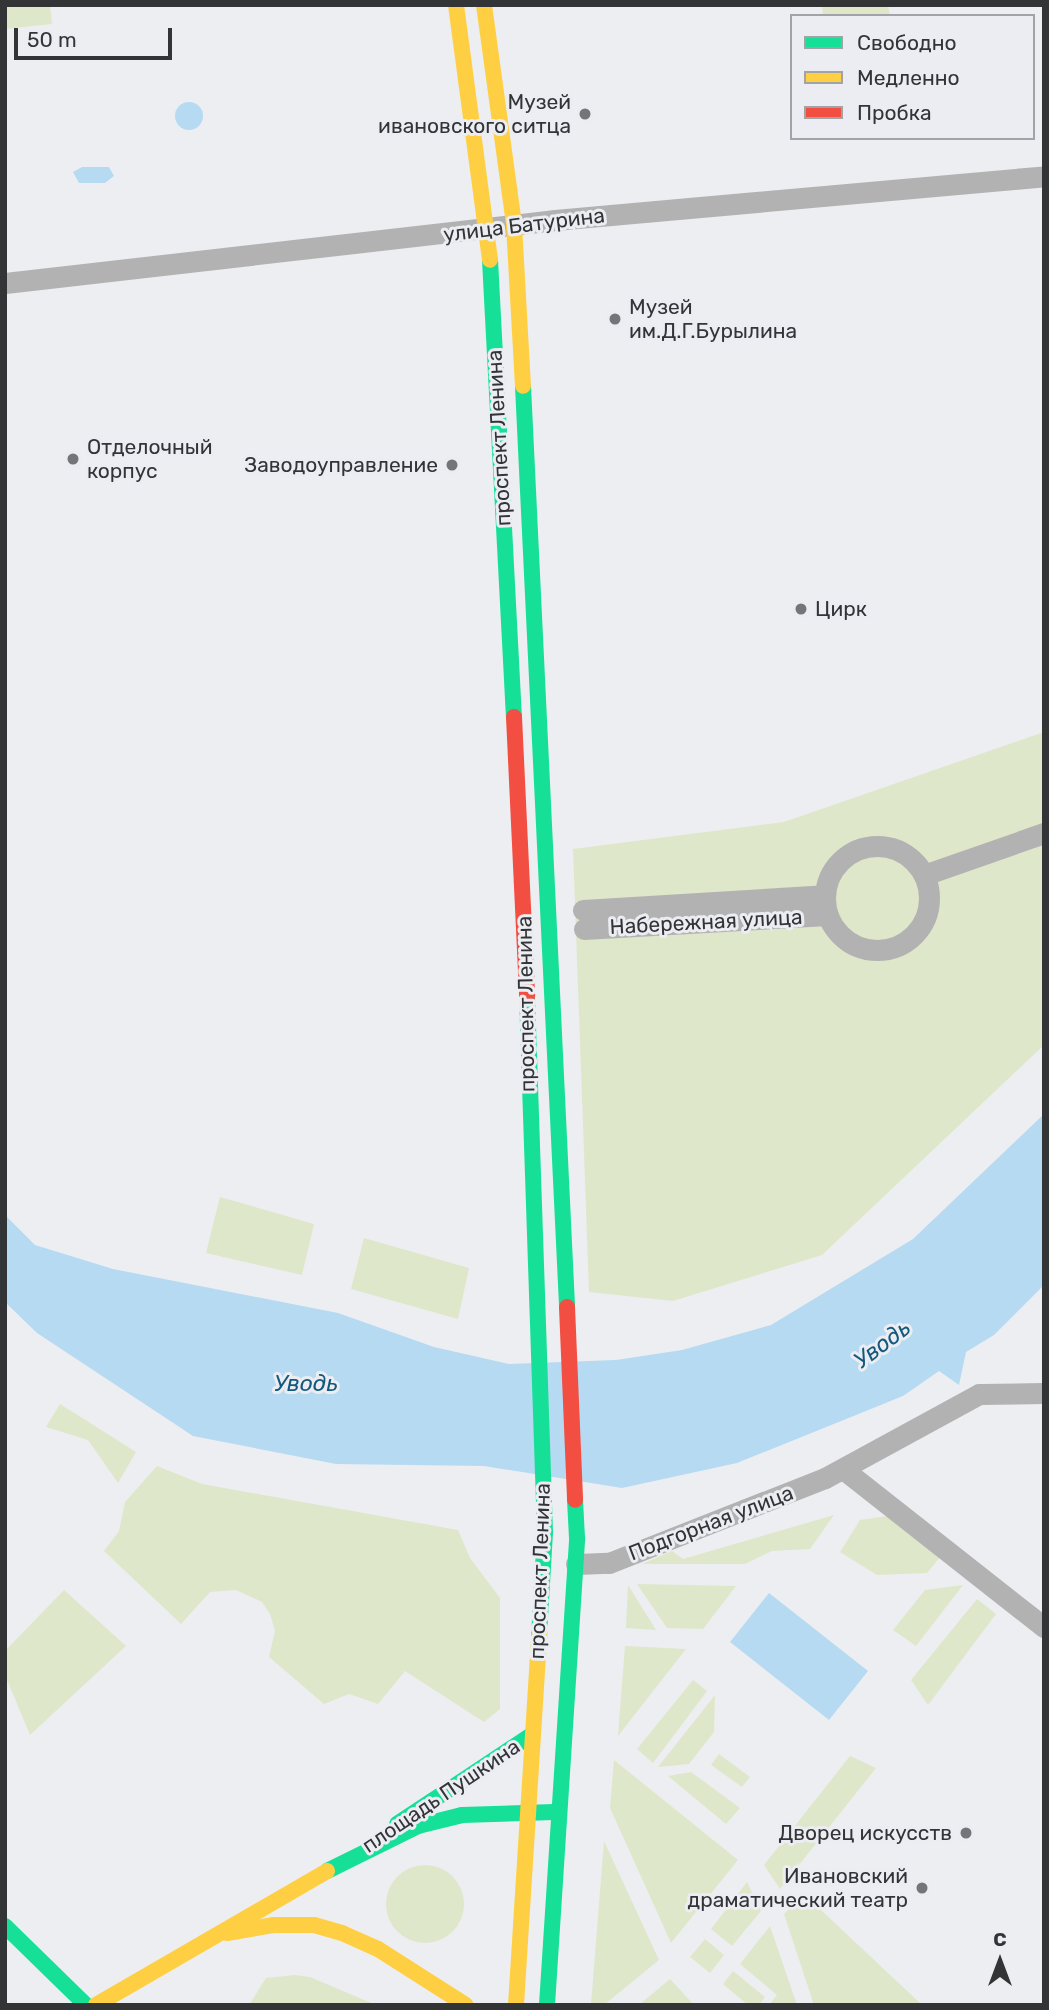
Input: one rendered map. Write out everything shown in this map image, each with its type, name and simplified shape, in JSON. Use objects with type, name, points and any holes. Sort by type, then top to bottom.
[{"type":"main road","name":"проспект Ленина","points":[[456,5],[488,228],[524,900],[545,1532],[516,2005]]},
{"type":"main road","name":"проспект Ленина","points":[[484,5],[514,225],[568,1299],[577,1538],[547,2005]]},
{"type":"main road","name":"площадь Пушкина","points":[[348,1859],[533,1734]]},
{"type":"main road","name":"площадь Пушкина","points":[[180,1952],[348,1859],[418,1826],[463,1815],[528,1811],[561,1813]]},
{"type":"main road","points":[[5,1926],[86,2005]]},
{"type":"main road","points":[[96,2005],[180,1952],[232,1931],[314,1926],[378,1949],[466,2005]]},
{"type":"street","name":"улица Батурина","points":[[5,283],[514,225],[1044,176]]},
{"type":"street","points":[[924,875],[1044,833]]},
{"type":"street","points":[[872,846],[908,856],[924,875],[928,910],[918,931],[899,945],[876,950],[853,945],[826,905],[839,862],[872,846]]},
{"type":"street","name":"Набережная улица","points":[[584,919],[826,905]]},
{"type":"street","name":"Подгорная улица","points":[[576,1564],[609,1563],[844,1469],[979,1394],[1044,1393]]},
{"type":"street","points":[[844,1469],[1044,1627]]},
{"type":"green space","points":[[5,5],[50,5],[52,24],[5,29]]},
{"type":"green space","points":[[822,5],[888,5],[890,14],[823,14]]},
{"type":"green space","points":[[1044,732],[1044,1045],[822,1255],[673,1301],[589,1292],[573,849],[784,822]]},
{"type":"green space","points":[[220,1197],[314,1224],[302,1275],[206,1253]]},
{"type":"green space","points":[[364,1238],[469,1268],[458,1319],[351,1289]]},
{"type":"green space","points":[[60,1404],[136,1452],[118,1483],[88,1440],[46,1427]]},
{"type":"green space","points":[[157,1466],[202,1484],[458,1530],[470,1558],[500,1598],[500,1709],[484,1722],[405,1671],[378,1704],[349,1694],[324,1704],[269,1657],[275,1631],[270,1614],[262,1602],[236,1590],[210,1592],[181,1624],[104,1551],[119,1531],[125,1502]]},
{"type":"green space","points":[[834,1515],[810,1549],[772,1551],[745,1564],[642,1564],[672,1551],[683,1559]]},
{"type":"green space","points":[[894,1515],[942,1555],[927,1573],[877,1575],[840,1552],[860,1520]]},
{"type":"green space","points":[[637,1584],[736,1586],[703,1629],[667,1628]]},
{"type":"green space","points":[[628,1585],[656,1630],[626,1628]]},
{"type":"green space","points":[[963,1585],[916,1646],[893,1630],[925,1590]]},
{"type":"green space","points":[[64,1590],[126,1646],[30,1735],[5,1675],[5,1651]]},
{"type":"green space","points":[[977,1599],[996,1614],[928,1705],[911,1680]]},
{"type":"green space","points":[[625,1646],[686,1649],[618,1736]]},
{"type":"green space","points":[[693,1680],[707,1691],[653,1763],[637,1749]]},
{"type":"green space","points":[[715,1695],[714,1732],[689,1764],[658,1767]]},
{"type":"green space","points":[[719,1754],[750,1777],[742,1787],[711,1765]]},
{"type":"green space","points":[[850,1756],[876,1768],[780,1889],[764,1865]]},
{"type":"green space","points":[[614,1760],[738,1860],[671,1943],[610,1808]]},
{"type":"green space","points":[[691,1772],[740,1808],[726,1824],[668,1776]]},
{"type":"green space","points":[[604,1841],[659,1960],[604,2005],[591,2005]]},
{"type":"green space","points":[[425,1865],[440,1868],[452,1877],[461,1889],[464,1904],[461,1919],[452,1931],[440,1940],[425,1943],[410,1940],[398,1931],[389,1919],[386,1904],[389,1889],[398,1877],[410,1868]]},
{"type":"green space","points":[[747,1882],[761,1911],[732,1946],[711,1929]]},
{"type":"green space","points":[[804,1894],[922,2005],[814,2005],[784,1914]]},
{"type":"green space","points":[[770,1926],[797,2005],[769,2005],[777,1995],[740,1964]]},
{"type":"green space","points":[[705,1939],[724,1955],[710,1973],[690,1957]]},
{"type":"green space","points":[[733,1971],[765,1997],[759,2005],[748,2005],[723,1984]]},
{"type":"green space","points":[[295,1975],[310,1977],[376,2005],[249,2005],[266,1978]]},
{"type":"green space","points":[[670,1979],[694,2005],[639,2005]]},
{"type":"water","points":[[189,102],[199,106],[203,116],[199,126],[189,130],[179,126],[175,116],[179,106]]},
{"type":"water","points":[[82,167],[109,167],[114,176],[105,183],[79,183],[73,172]]},
{"type":"water","name":"Уводь","points":[[1044,1114],[1044,1285],[994,1335],[966,1352],[959,1385],[939,1371],[903,1396],[737,1463],[622,1488],[484,1466],[336,1464],[193,1436],[37,1333],[5,1302],[5,1215],[35,1245],[113,1269],[338,1313],[434,1347],[509,1364],[616,1360],[682,1350],[771,1325],[913,1239]]},
{"type":"water","points":[[769,1593],[868,1671],[829,1720],[730,1642]]},
{"type":"traffic: fast","points":[[490,260],[514,717]]},
{"type":"traffic: fast","points":[[523,386],[567,1307]]},
{"type":"traffic: fast","points":[[527,996],[545,1532],[539,1635]]},
{"type":"traffic: fast","points":[[547,2005],[577,1538],[575,1500]]},
{"type":"traffic: fast","points":[[397,1824],[533,1734]]},
{"type":"traffic: fast","points":[[327,1871],[418,1826],[462,1815],[554,1812]]},
{"type":"traffic: fast","points":[[5,1926],[86,2005]]},
{"type":"traffic: slow","points":[[456,5],[490,260]]},
{"type":"traffic: slow","points":[[484,5],[514,225],[523,386]]},
{"type":"traffic: slow","points":[[516,2005],[539,1635]]},
{"type":"traffic: slow","points":[[96,2005],[327,1871]]},
{"type":"traffic: slow","points":[[227,1933],[274,1925],[314,1925],[342,1933],[378,1949],[466,2005]]},
{"type":"traffic: jam","points":[[514,717],[527,996]]},
{"type":"traffic: jam","points":[[567,1307],[575,1500]]},
{"type":"place","name":"Музей ивановского ситца","points":[[585,114]]},
{"type":"place","name":"Музей им.Д.Г.Бурылина","points":[[615,319]]},
{"type":"place","name":"Отделочный корпус","points":[[73,459]]},
{"type":"place","name":"Заводоуправление","points":[[452,465]]},
{"type":"place","name":"Цирк","points":[[801,609]]},
{"type":"place","name":"Дворец искусств","points":[[966,1833]]},
{"type":"place","name":"Ивановский драматический театр","points":[[922,1888]]}]
